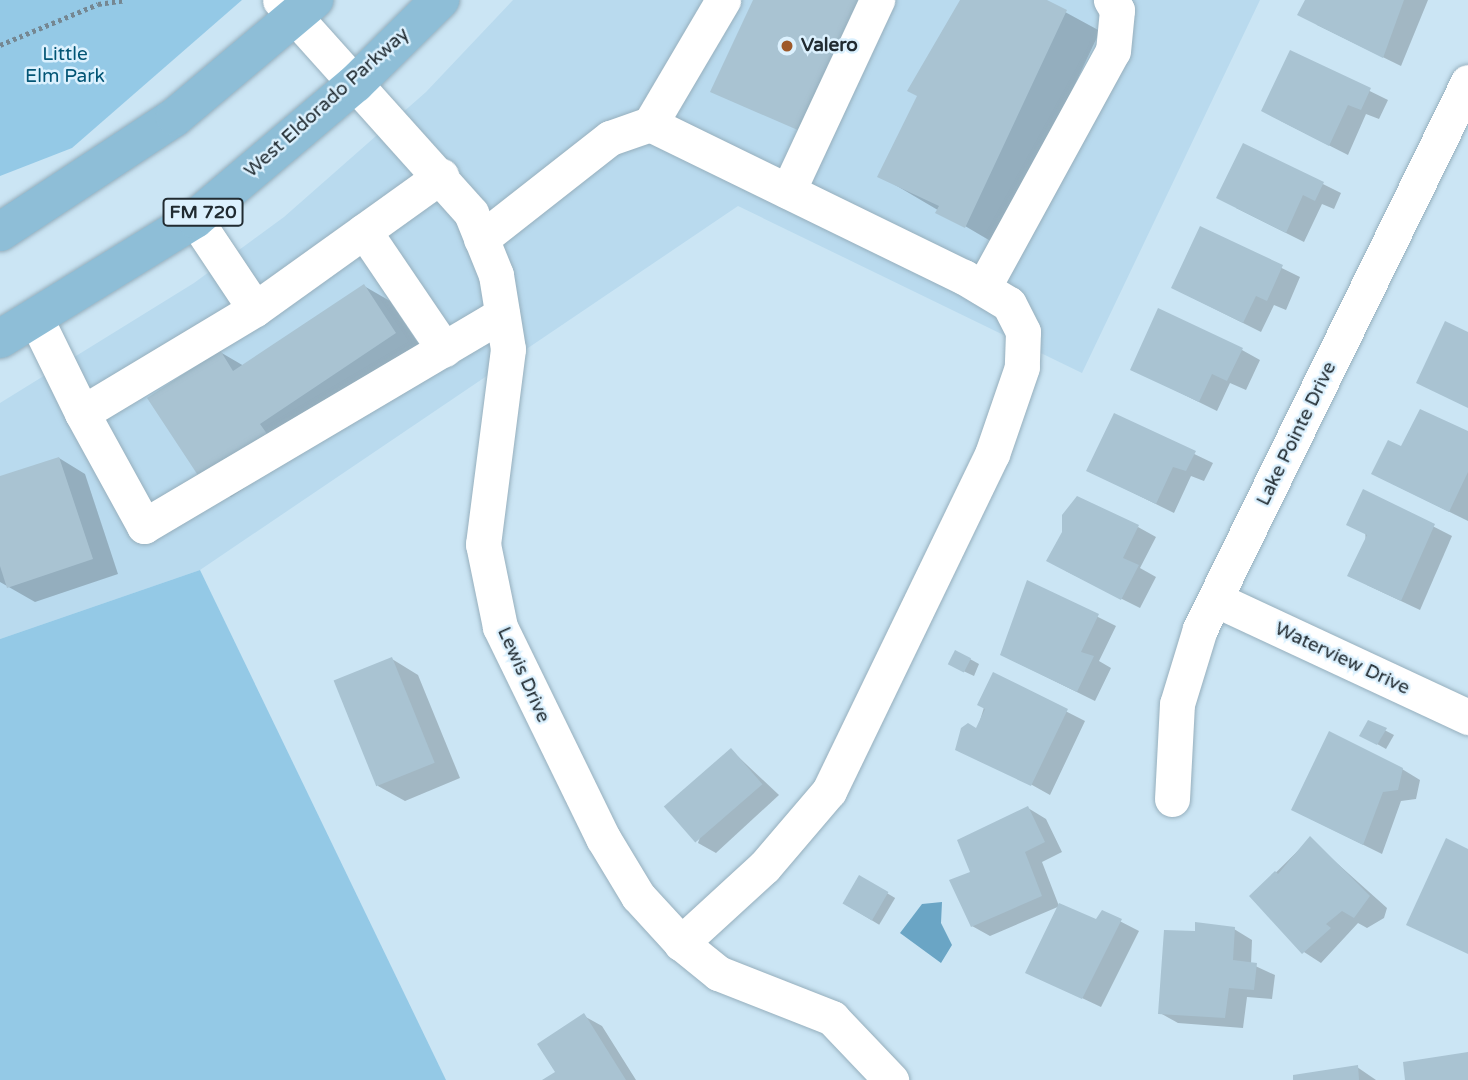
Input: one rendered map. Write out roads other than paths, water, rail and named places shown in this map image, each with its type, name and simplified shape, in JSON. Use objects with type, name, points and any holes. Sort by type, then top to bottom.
[{"type":"main road","name":"West Eldorado Parkway","points":[[0,340],[195,219],[355,84],[440,0]]},
{"type":"main road","points":[[0,232],[175,117],[296,7]]},
{"type":"street","points":[[481,239],[610,138],[650,124],[723,0]]},
{"type":"street","points":[[788,191],[877,0]]},
{"type":"street","points":[[983,288],[1113,51],[1117,10],[1111,0]]},
{"type":"street","name":"Lewis Drive","points":[[296,7],[355,84],[441,176],[471,213],[481,239],[502,314],[508,349],[483,544],[500,627],[603,838],[638,896],[681,943],[718,973],[832,1018],[891,1080]]},
{"type":"street","name":"Lake Pointe Drive","points":[[1172,799],[1177,704],[1217,600],[1468,82]]},
{"type":"street","points":[[650,124],[983,288],[1009,304],[1023,332],[1022,367],[992,454],[829,791],[764,867],[681,943]]},
{"type":"street","points":[[82,414],[255,309],[441,176]]},
{"type":"street","points":[[195,219],[255,309]]},
{"type":"street","points":[[364,231],[443,349]]},
{"type":"street","points":[[36,319],[82,414],[144,526],[502,314]]},
{"type":"street","name":"Waterview Drive","points":[[1217,600],[1468,717]]},
{"type":"place","name":"Valero","points":[[787,46]]},
{"type":"park label","name":"Little Elm Park","points":[[65,66]]}]
